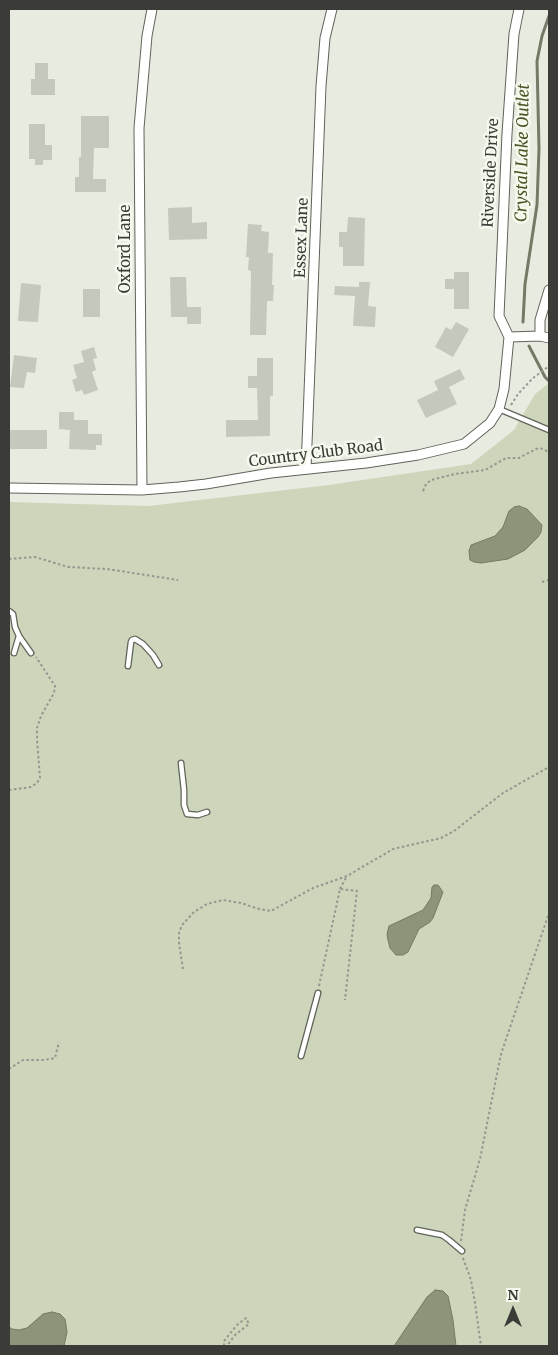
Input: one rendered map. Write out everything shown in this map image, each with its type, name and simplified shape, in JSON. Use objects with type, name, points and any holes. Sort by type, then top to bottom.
[{"type":"street","name":"Oxford Lane","points":[[142,490],[139,128],[147,36],[152,9]]},
{"type":"street","name":"Essex Lane","points":[[306,469],[321,86],[325,38],[332,9]]},
{"type":"street","name":"Riverside Drive","points":[[509,337],[499,316],[505,164],[514,34],[519,9]]},
{"type":"street","points":[[540,336],[540,320],[549,290]]},
{"type":"street","points":[[509,337],[540,336],[549,338]]},
{"type":"street","name":"Country Club Road","points":[[9,488],[142,490],[206,484],[271,472],[418,455],[464,444],[490,423],[499,409],[504,389],[509,337]]},
{"type":"lane","points":[[499,409],[549,430]]},
{"type":"lane","points":[[9,611],[13,614],[18,636],[31,653]]},
{"type":"lane","points":[[9,624],[15,627]]},
{"type":"lane","points":[[14,653],[18,636]]},
{"type":"lane","points":[[128,666],[131,642],[134,639],[143,644],[159,665]]},
{"type":"lane","points":[[181,763],[184,804],[187,814],[198,815],[207,812]]},
{"type":"lane","points":[[301,1056],[318,994]]},
{"type":"lane","points":[[417,1230],[442,1236],[462,1251]]},
{"type":"path","points":[[536,375],[549,367]]},
{"type":"path","points":[[423,491],[426,484],[431,480],[455,474],[485,470],[506,458],[519,458],[540,448],[549,452]]},
{"type":"path","points":[[9,559],[36,557],[68,567],[107,568],[178,580]]},
{"type":"path","points":[[542,582],[549,580]]},
{"type":"path","points":[[9,790],[31,787],[38,783],[40,778],[38,728],[41,716],[54,693],[55,686],[43,666],[31,653]]},
{"type":"path","points":[[183,969],[179,933],[182,925],[194,912],[206,904],[222,900],[271,911],[313,888],[347,876],[393,848],[441,838],[454,831],[503,793],[549,768]]},
{"type":"path","points":[[318,994],[340,889],[347,876]]},
{"type":"path","points":[[340,889],[357,891],[345,1000]]},
{"type":"path","points":[[481,1346],[474,1296],[462,1251],[461,1235],[463,1222],[480,1159],[502,1054],[549,913]]},
{"type":"path","points":[[9,1069],[23,1060],[55,1058],[59,1042]]},
{"type":"path","points":[[224,1346],[224,1341],[237,1325],[246,1318],[249,1324],[235,1335],[229,1346]]},
{"type":"shaded area","points":[[549,383],[549,1346],[9,1346],[9,502],[148,506],[329,485],[471,464],[514,430],[535,394]]},
{"type":"shaded area","points":[[519,506],[527,509],[542,525],[538,537],[525,550],[508,559],[481,563],[470,560],[469,551],[471,545],[495,536],[503,527],[509,511]]},
{"type":"shaded area","points":[[434,885],[438,885],[443,892],[433,918],[419,929],[408,952],[403,955],[396,955],[390,948],[388,940],[389,926],[423,910],[431,898]]},
{"type":"shaded area","points":[[435,1290],[443,1291],[448,1296],[456,1346],[394,1346],[427,1297]]},
{"type":"shaded area","points":[[52,1312],[60,1314],[65,1319],[67,1332],[64,1346],[9,1346],[9,1327],[19,1330],[27,1328],[43,1314]]},
{"type":"building","points":[[35,63],[48,63],[48,79],[55,79],[55,95],[31,95],[31,79],[35,79]]},
{"type":"building","points":[[81,116],[109,116],[109,148],[94,148],[93,179],[106,179],[106,192],[75,192],[75,177],[79,177],[79,157],[81,157]]},
{"type":"building","points":[[29,124],[45,124],[45,145],[52,145],[52,160],[43,160],[43,165],[35,165],[35,159],[29,159]]},
{"type":"building","points":[[192,207],[192,223],[207,222],[207,239],[169,240],[168,208]]},
{"type":"building","points":[[348,217],[365,218],[364,266],[343,266],[343,247],[339,247],[339,232],[347,232]]},
{"type":"building","points":[[248,224],[262,225],[261,231],[269,232],[268,253],[273,253],[273,301],[267,301],[266,335],[250,335],[251,271],[248,270],[249,257],[246,257]]},
{"type":"building","points":[[454,272],[469,272],[469,309],[454,309],[454,289],[445,289],[445,279],[454,279]]},
{"type":"building","points":[[170,277],[186,277],[187,307],[201,307],[201,324],[187,324],[187,317],[171,317]]},
{"type":"building","points":[[359,282],[370,282],[368,306],[376,307],[375,327],[353,326],[355,296],[334,295],[335,286],[359,287]]},
{"type":"building","points":[[21,283],[41,285],[38,322],[18,321]]},
{"type":"building","points":[[83,289],[100,289],[100,317],[83,317]]},
{"type":"building","points":[[456,322],[469,329],[453,357],[435,347],[446,327],[451,330]]},
{"type":"building","points":[[94,347],[97,358],[93,359],[96,370],[92,372],[98,390],[84,395],[82,390],[76,392],[72,380],[77,378],[73,365],[84,362],[81,351]]},
{"type":"building","points":[[14,355],[37,358],[35,373],[27,372],[24,388],[10,387]]},
{"type":"building","points":[[257,358],[273,358],[273,396],[270,396],[270,436],[226,437],[226,420],[258,420],[257,388],[248,388],[248,376],[257,376]]},
{"type":"building","points":[[460,369],[465,379],[449,387],[457,404],[426,418],[417,400],[438,390],[434,381]]},
{"type":"building","points":[[59,412],[74,412],[74,420],[88,420],[88,434],[102,434],[102,445],[96,445],[96,450],[69,449],[70,430],[59,429]]},
{"type":"building","points":[[9,430],[47,430],[47,449],[9,449]]},
{"type":"waterway","name":"Crystal Lake Outlet","points":[[523,322],[525,284],[537,205],[539,149],[537,61],[542,36],[549,16]]},
{"type":"waterway","name":"Crystal Lake Outlet","points":[[529,346],[549,381]]}]
